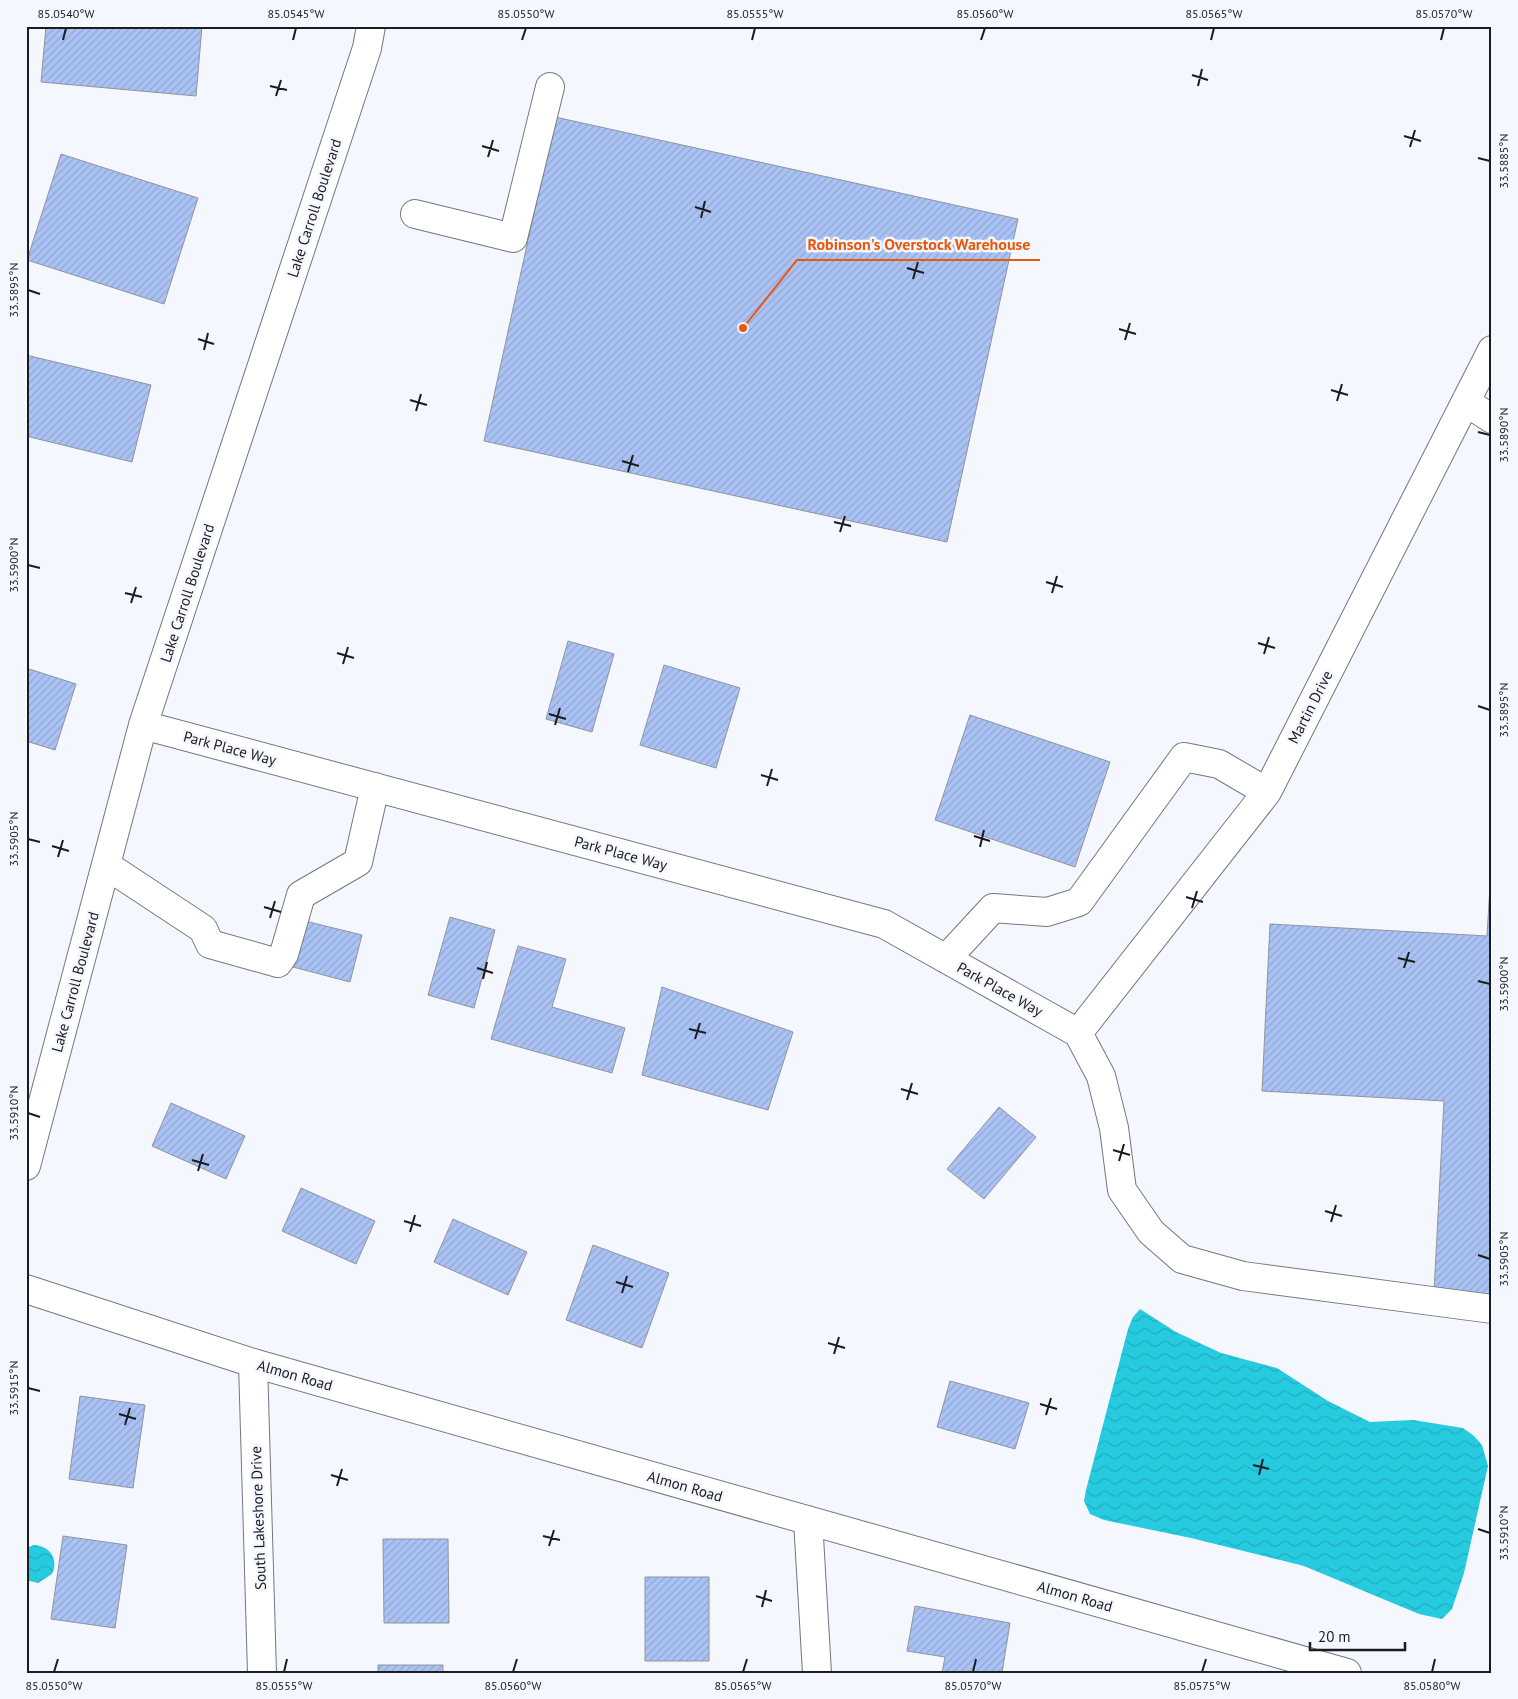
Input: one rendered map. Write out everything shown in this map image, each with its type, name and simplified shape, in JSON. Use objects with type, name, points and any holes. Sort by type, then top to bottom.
[{"type":"street","name":"Lake Carroll Boulevard","points":[[26,1166],[143,725],[364,57],[371,26]]},
{"type":"street","points":[[415,214],[514,238],[550,87]]},
{"type":"street","name":"Martin Drive","points":[[1078,1033],[1267,792],[1492,350]]},
{"type":"street","points":[[1466,402],[1492,419]]},
{"type":"street","name":"Park Place Way","points":[[143,725],[884,924],[1078,1033]]},
{"type":"street","points":[[946,959],[993,908],[1047,912],[1080,902],[1184,757],[1219,764],[1267,792]]},
{"type":"street","points":[[106,866],[203,929],[210,944],[278,963],[284,954],[301,894],[358,862],[375,787]]},
{"type":"street","points":[[1078,1033],[1101,1076],[1114,1128],[1122,1190],[1151,1232],[1182,1259],[1243,1276],[1492,1309]]},
{"type":"street","name":"Almon Road","points":[[26,1289],[253,1363],[1347,1673]]},
{"type":"street","name":"South Lakeshore Drive","points":[[253,1363],[262,1673]]},
{"type":"street","points":[[808,1520],[817,1673]]},
{"type":"water","points":[[1140,1309],[1176,1332],[1221,1353],[1277,1368],[1328,1401],[1370,1422],[1413,1420],[1463,1428],[1474,1436],[1482,1445],[1488,1466],[1464,1573],[1452,1609],[1442,1619],[1419,1614],[1304,1566],[1191,1538],[1104,1520],[1090,1514],[1084,1501],[1086,1490],[1128,1329],[1133,1317]]},
{"type":"water","points":[[34,1545],[45,1548],[54,1558],[52,1574],[38,1583],[26,1580],[26,1548]]},
{"type":"building","points":[[46,26],[202,26],[196,96],[41,82]]},
{"type":"building","points":[[555,117],[1018,219],[947,542],[484,441]]},
{"type":"building","points":[[61,154],[198,198],[164,304],[27,260]]},
{"type":"building","points":[[26,355],[151,385],[132,462],[26,436]]},
{"type":"building","points":[[568,641],[614,654],[592,732],[546,719]]},
{"type":"building","points":[[664,665],[740,688],[716,768],[640,745]]},
{"type":"building","points":[[26,668],[76,684],[55,750],[26,741]]},
{"type":"building","points":[[970,715],[1110,762],[1075,867],[935,820]]},
{"type":"building","points":[[1492,852],[1492,1295],[1434,1292],[1444,1101],[1262,1091],[1270,924],[1487,936]]},
{"type":"building","points":[[450,917],[495,930],[474,1008],[428,995]]},
{"type":"building","points":[[305,921],[362,935],[350,982],[293,967]]},
{"type":"building","points":[[518,946],[566,959],[552,1007],[625,1028],[612,1073],[491,1039]]},
{"type":"building","points":[[662,987],[793,1032],[768,1110],[642,1075]]},
{"type":"building","points":[[171,1103],[245,1136],[226,1179],[152,1146]]},
{"type":"building","points":[[999,1107],[1036,1137],[984,1199],[947,1169]]},
{"type":"building","points":[[301,1188],[375,1221],[356,1264],[282,1231]]},
{"type":"building","points":[[453,1219],[527,1252],[508,1295],[434,1262]]},
{"type":"building","points":[[593,1245],[669,1273],[642,1348],[566,1320]]},
{"type":"building","points":[[950,1381],[1029,1403],[1015,1449],[937,1427]]},
{"type":"building","points":[[80,1396],[145,1405],[133,1488],[69,1479]]},
{"type":"building","points":[[63,1536],[127,1545],[115,1628],[51,1619]]},
{"type":"building","points":[[383,1539],[448,1539],[449,1623],[384,1623]]},
{"type":"building","points":[[645,1577],[709,1577],[709,1661],[645,1661]]},
{"type":"building","points":[[915,1606],[1010,1623],[1002,1673],[942,1673],[945,1657],[907,1651]]},
{"type":"building","points":[[378,1665],[443,1665],[443,1673],[378,1673]]},
{"type":"place","name":"Robinson's Overstock Warehouse","points":[[743,328]]}]
